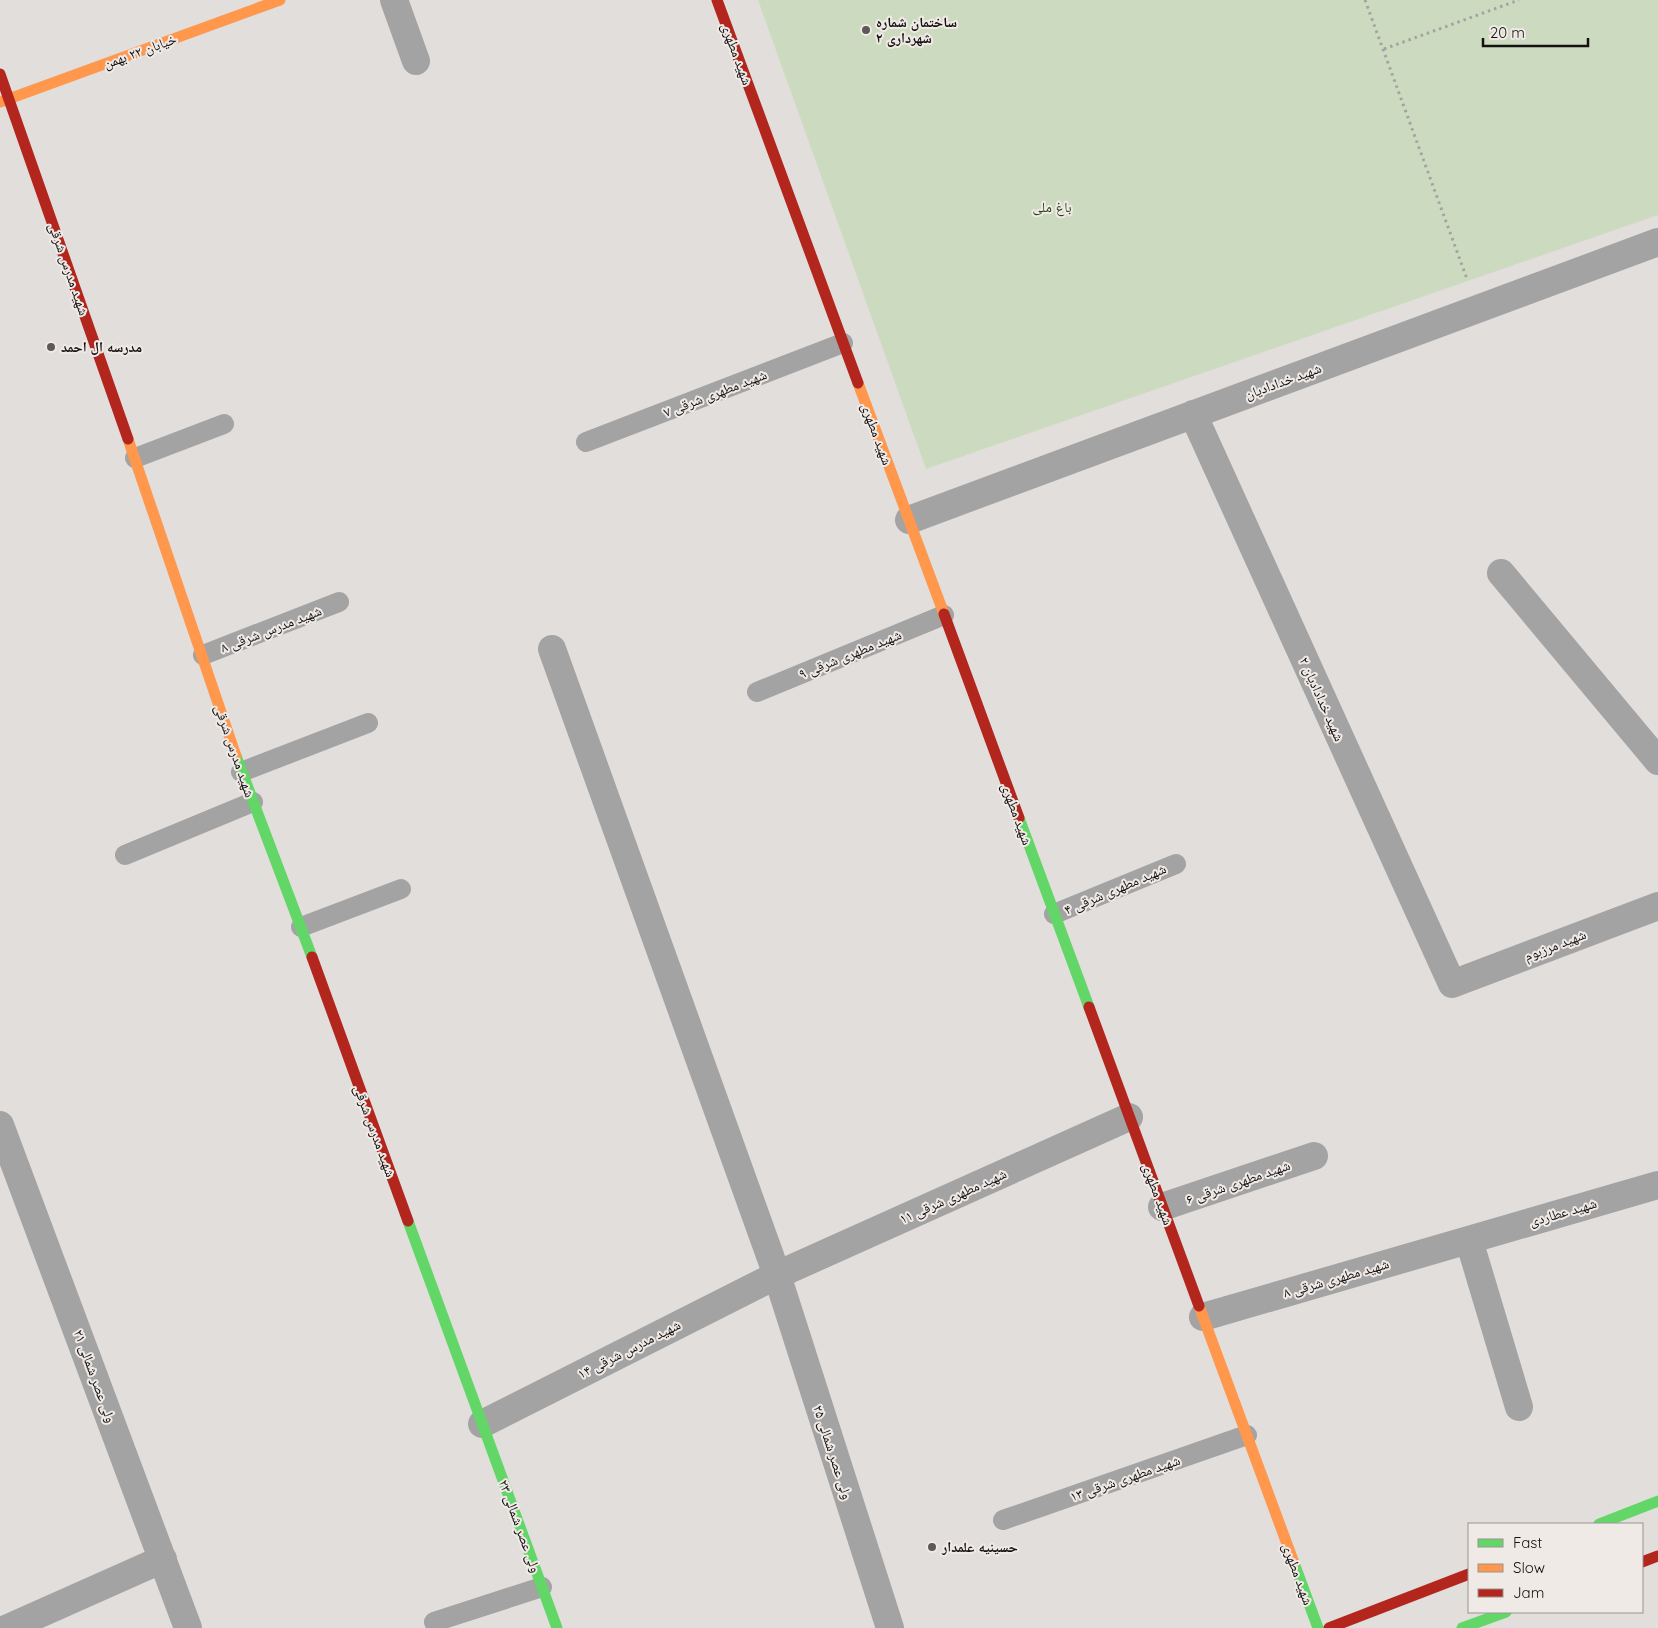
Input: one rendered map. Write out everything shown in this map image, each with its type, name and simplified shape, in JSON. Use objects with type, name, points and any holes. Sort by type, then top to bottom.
[{"type":"street","name":"خیابان ۲۲ بهمن","points":[[5,100],[280,0]]},
{"type":"street","points":[[394,0],[416,61]]},
{"type":"street","name":"شهید مطهری","points":[[717,0],[1318,1628]]},
{"type":"street","name":"شهید مدرس شرقی","points":[[0,74],[5,100],[135,458],[241,772],[301,927],[482,1424]]},
{"type":"street","name":"شهید خدادادیان","points":[[909,520],[1658,242]]},
{"type":"street","name":"شهید خدادادیان ۲","points":[[1193,414],[1452,984]]},
{"type":"street","points":[[1501,572],[1658,761]]},
{"type":"street","name":"ولی عصر شمالی ۲۵","points":[[552,649],[776,1275],[890,1628]]},
{"type":"street","name":"شهید مرزبوم","points":[[1452,984],[1658,906]]},
{"type":"street","name":"شهید مطهری شرقی ۱۱","points":[[776,1275],[1130,1117]]},
{"type":"street","name":"ولی عصر شمالی ۲۱","points":[[0,1125],[6,1156],[188,1628]]},
{"type":"street","name":"شهید مطهری شرقی ۶","points":[[1162,1207],[1314,1156]]},
{"type":"street","name":"شهید عطاردی","points":[[1469,1240],[1658,1185]]},
{"type":"street","points":[[1469,1240],[1519,1407]]},
{"type":"street","name":"شهید مطهری شرقی ۸","points":[[1203,1317],[1469,1240]]},
{"type":"street","name":"شهید مدرس شرقی ۱۴","points":[[482,1424],[776,1275]]},
{"type":"street","name":"ولی عصر شمالی ۲۳","points":[[482,1424],[557,1628]]},
{"type":"street","points":[[1602,1523],[1658,1502]]},
{"type":"street","points":[[1643,1562],[1658,1556]]},
{"type":"street","points":[[8,1628],[163,1559]]},
{"type":"street","points":[[1329,1628],[1468,1574]]},
{"type":"street","points":[[1462,1628],[1503,1613]]},
{"type":"lane","name":"شهید مطهری شرقی ۷","points":[[586,442],[843,343]]},
{"type":"lane","points":[[135,458],[224,424]]},
{"type":"lane","name":"شهید مدرس شرقی ۸","points":[[203,655],[339,602]]},
{"type":"lane","name":"شهید مطهری شرقی ۹","points":[[757,692],[944,615]]},
{"type":"lane","points":[[241,772],[368,723]]},
{"type":"lane","points":[[126,855],[253,802]]},
{"type":"lane","name":"شهید مطهری شرقی ۴","points":[[1054,914],[1176,864]]},
{"type":"lane","points":[[301,927],[401,889]]},
{"type":"lane","name":"شهید مطهری شرقی ۱۳","points":[[1003,1520],[1247,1435]]},
{"type":"lane","points":[[434,1622],[542,1587]]},
{"type":"path","points":[[1365,0],[1478,309]]},
{"type":"path","points":[[1384,49],[1519,0]]},
{"type":"green space","name":"باغ ملی","points":[[758,0],[1658,0],[1658,215],[926,469]]},
{"type":"traffic: fast","points":[[236,756],[312,957]]},
{"type":"traffic: fast","points":[[1019,818],[1089,1007]]},
{"type":"traffic: fast","points":[[408,1221],[557,1628]]},
{"type":"traffic: fast","points":[[1602,1523],[1658,1501]]},
{"type":"traffic: fast","points":[[1294,1563],[1318,1628]]},
{"type":"traffic: fast","points":[[1462,1628],[1503,1613]]},
{"type":"traffic: slow","points":[[0,102],[280,0]]},
{"type":"traffic: slow","points":[[858,383],[944,614]]},
{"type":"traffic: slow","points":[[128,439],[236,756]]},
{"type":"traffic: slow","points":[[1199,1306],[1294,1563]]},
{"type":"traffic: jam","points":[[717,0],[858,383]]},
{"type":"traffic: jam","points":[[0,74],[128,439]]},
{"type":"traffic: jam","points":[[944,614],[1019,818]]},
{"type":"traffic: jam","points":[[312,957],[408,1221]]},
{"type":"traffic: jam","points":[[1089,1007],[1199,1306]]},
{"type":"traffic: jam","points":[[1643,1562],[1658,1556]]},
{"type":"traffic: jam","points":[[1329,1628],[1468,1574]]},
{"type":"place","name":"ساختمان شماره ۲ شهرداری","points":[[866,30]]},
{"type":"place","name":"مدرسه ال احمد","points":[[51,347]]},
{"type":"place","name":"حسینیه علمدار","points":[[932,1547]]}]
